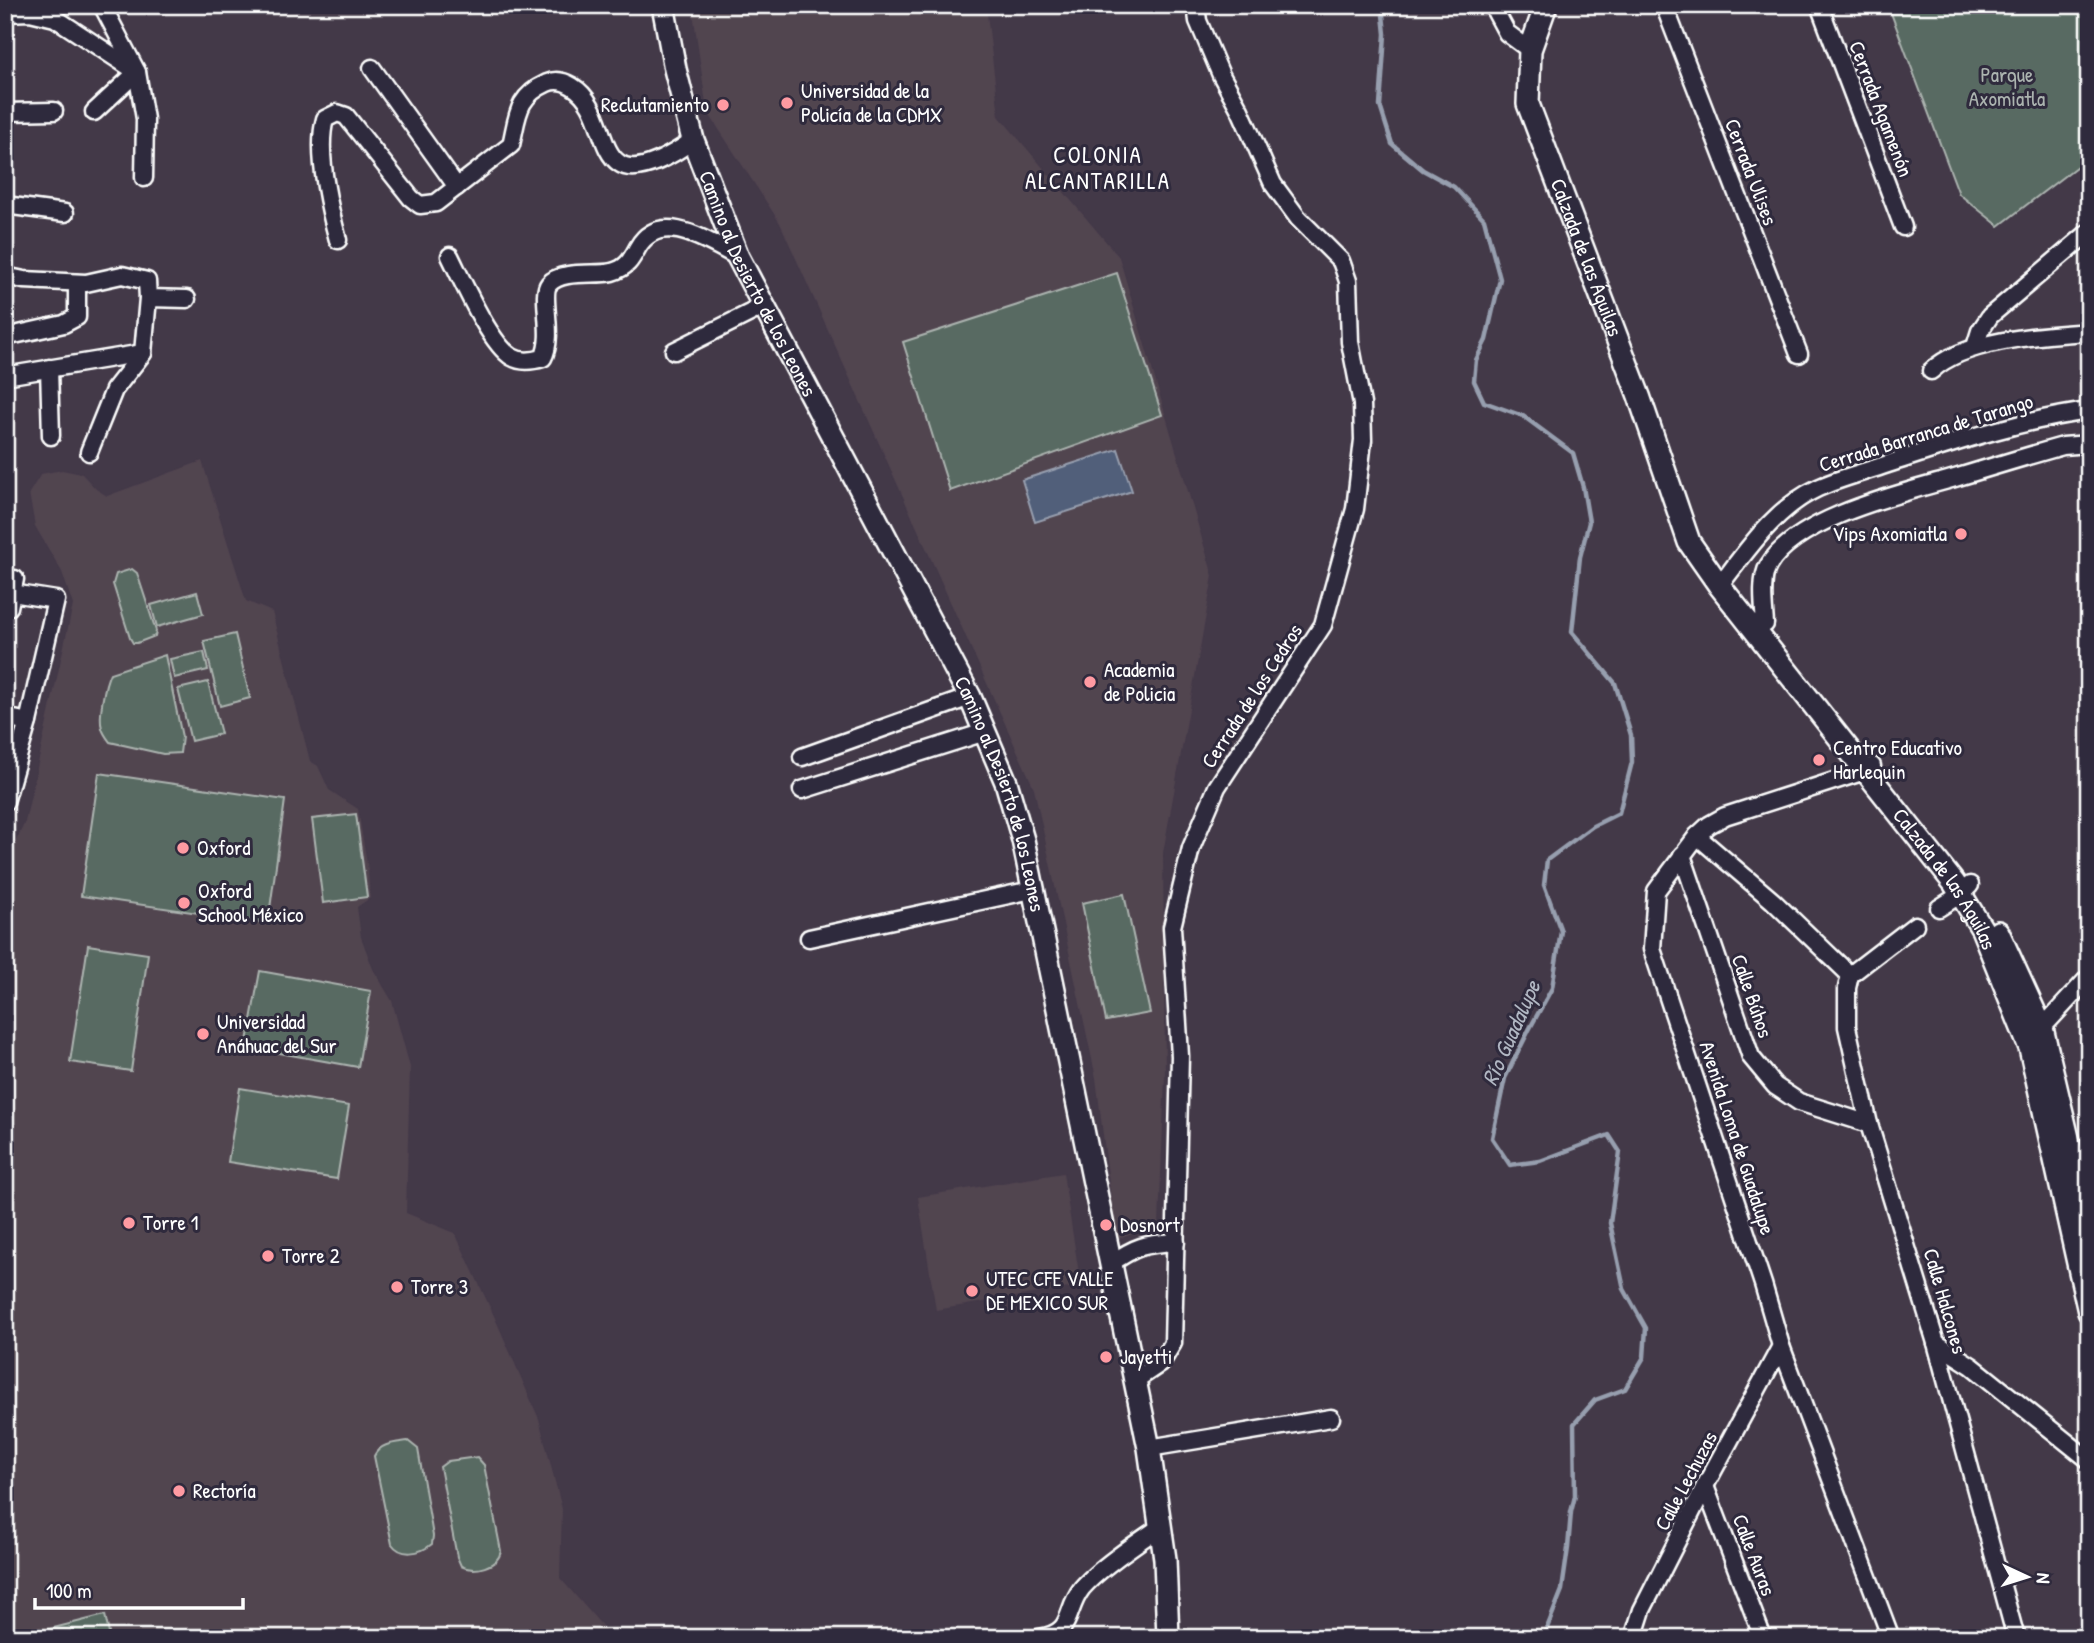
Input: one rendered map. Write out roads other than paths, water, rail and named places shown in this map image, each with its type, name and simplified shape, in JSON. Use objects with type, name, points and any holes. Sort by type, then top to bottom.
[{"type":"main road","name":"Camino al Desierto de los Leones","points":[[663,5],[675,69],[693,140],[738,257],[970,697],[1006,782],[1023,839],[1149,1448],[1165,1559],[1168,1638]]},
{"type":"main road","name":"Calzada de las Águilas","points":[[1546,5],[1530,50],[1528,104],[1679,505],[1689,542],[1719,585],[1868,769],[1922,822],[2010,956],[2042,1028],[2089,1227]]},
{"type":"main road","name":"Calzada de las Águilas","points":[[1679,505],[1727,576],[1779,640],[1868,769]]},
{"type":"main road","name":"Calzada de las Águilas","points":[[1966,890],[2030,1048],[2089,1312]]},
{"type":"street","points":[[102,5],[137,72],[145,119],[144,178]]},
{"type":"street","name":"Cerrada de los Cedros","points":[[1136,1380],[1161,1363],[1173,1343],[1180,1056],[1172,927],[1191,848],[1217,787],[1323,625],[1355,509],[1363,440],[1362,404],[1350,342],[1348,281],[1341,261],[1298,218],[1273,184],[1221,75],[1198,21],[1196,5]]},
{"type":"street","points":[[1492,5],[1507,33],[1530,50]]},
{"type":"street","name":"Cerrada Ulises","points":[[1664,5],[1799,354]]},
{"type":"street","name":"Cerrada Agamenón","points":[[1819,5],[1903,227]]},
{"type":"street","points":[[5,13],[30,12],[55,18],[137,72]]},
{"type":"street","points":[[372,68],[457,187]]},
{"type":"street","points":[[94,112],[137,72]]},
{"type":"street","points":[[338,240],[323,160],[325,119],[337,113],[346,116],[411,198],[420,205],[436,203],[512,145],[519,108],[527,96],[548,82],[563,81],[582,93],[589,102],[613,157],[620,165],[633,167],[657,162],[693,140]]},
{"type":"street","points":[[5,112],[54,111]]},
{"type":"street","points":[[5,205],[65,213]]},
{"type":"street","points":[[450,256],[497,343],[512,357],[530,362],[543,358],[549,347],[546,293],[549,284],[558,279],[578,274],[610,273],[624,268],[648,235],[662,229],[680,229],[738,257]]},
{"type":"street","points":[[1975,347],[1980,331],[1990,316],[2089,232]]},
{"type":"street","points":[[5,276],[24,280],[86,283],[122,275],[146,281],[148,298],[143,353],[114,390],[89,452]]},
{"type":"street","points":[[5,337],[64,324],[77,317],[77,283]]},
{"type":"street","points":[[148,298],[187,299]]},
{"type":"street","points":[[674,351],[764,306]]},
{"type":"street","points":[[1931,371],[1939,363],[1975,347],[2052,334],[2089,332]]},
{"type":"street","points":[[5,376],[143,353]]},
{"type":"street","points":[[49,368],[51,436]]},
{"type":"street","name":"Cerrada Barranca de Tarango","points":[[1727,576],[1776,517],[1817,488],[1929,451],[2052,416],[2089,411]]},
{"type":"street","points":[[1765,624],[1764,586],[1767,567],[1787,544],[1819,524],[1883,499],[2063,446],[2089,444]]},
{"type":"street","points":[[1749,547],[1767,567]]},
{"type":"street","points":[[5,802],[29,722],[56,600],[11,593]]},
{"type":"street","points":[[802,757],[970,697]]},
{"type":"street","points":[[5,717],[29,722]]},
{"type":"street","points":[[802,790],[985,732]]},
{"type":"street","name":"Avenida Loma de Guadalupe","points":[[1868,769],[1725,816],[1709,825],[1697,836],[1656,891],[1651,949],[1763,1283],[1781,1346],[1891,1638]]},
{"type":"street","points":[[1697,836],[1773,901],[1850,975],[1915,925]]},
{"type":"street","name":"Calle Búhos","points":[[1682,855],[1751,1057],[1775,1086],[1799,1101],[1869,1124]]},
{"type":"street","points":[[809,938],[1032,890]]},
{"type":"street","points":[[1939,908],[1966,890]]},
{"type":"street","name":"Calle Halcones","points":[[1850,975],[1847,988],[1847,1027],[1869,1124],[1936,1343],[2016,1638]]},
{"type":"street","points":[[2030,1048],[2042,1028],[2089,978]]},
{"type":"street","points":[[1110,1264],[1133,1248],[1176,1242]]},
{"type":"street","points":[[1936,1343],[1972,1366],[2089,1460]]},
{"type":"street","name":"Calle Lechuzas","points":[[1636,1638],[1635,1632],[1642,1611],[1705,1486],[1781,1346]]},
{"type":"street","points":[[1149,1448],[1331,1419]]},
{"type":"street","name":"Calle Auras","points":[[1705,1486],[1763,1638]]},
{"type":"street","points":[[1038,1638],[1054,1636],[1066,1623],[1083,1588],[1132,1546],[1160,1527]]},
{"type":"water","points":[[1118,449],[1132,491],[1035,522],[1022,480]]},
{"type":"waterway","name":"Río Guadalupe","points":[[1382,5],[1385,34],[1380,106],[1392,144],[1423,170],[1454,187],[1484,219],[1500,279],[1486,340],[1476,360],[1474,381],[1484,402],[1523,416],[1573,453],[1589,522],[1580,557],[1572,632],[1615,683],[1631,735],[1632,762],[1619,813],[1593,826],[1547,860],[1544,885],[1561,931],[1552,988],[1505,1078],[1492,1138],[1510,1165],[1540,1161],[1609,1135],[1620,1152],[1610,1223],[1624,1289],[1646,1328],[1644,1357],[1625,1389],[1595,1400],[1574,1424],[1575,1496],[1562,1590],[1543,1638]]},
{"type":"place","name":"Universidad de la Policía de la CDMX","points":[[787,103]]},
{"type":"place","name":"Reclutamiento","points":[[723,105]]},
{"type":"place","name":"Vips Axomiatla","points":[[1961,534]]},
{"type":"place","name":"Academia de Policia","points":[[1090,682]]},
{"type":"place","name":"Centro Educativo Harlequin","points":[[1819,760]]},
{"type":"place","name":"Oxford","points":[[183,848]]},
{"type":"place","name":"Oxford School México","points":[[184,903]]},
{"type":"place","name":"Universidad Anáhuac del Sur","points":[[203,1034]]},
{"type":"place","name":"Torre 1","points":[[129,1223]]},
{"type":"place","name":"Dosnort","points":[[1106,1225]]},
{"type":"place","name":"Torre 2","points":[[268,1256]]},
{"type":"place","name":"Torre 3","points":[[397,1287]]},
{"type":"place","name":"UTEC CFE VALLE DE MEXICO SUR","points":[[972,1291]]},
{"type":"place","name":"Jayetti","points":[[1106,1357]]},
{"type":"place","name":"Rectoría","points":[[179,1491]]},
{"type":"district","name":"COLONIA ALCANTARILLA","points":[[1098,168]]},
{"type":"park label","name":"Parque Axomiatla","points":[[2007,87]]}]
